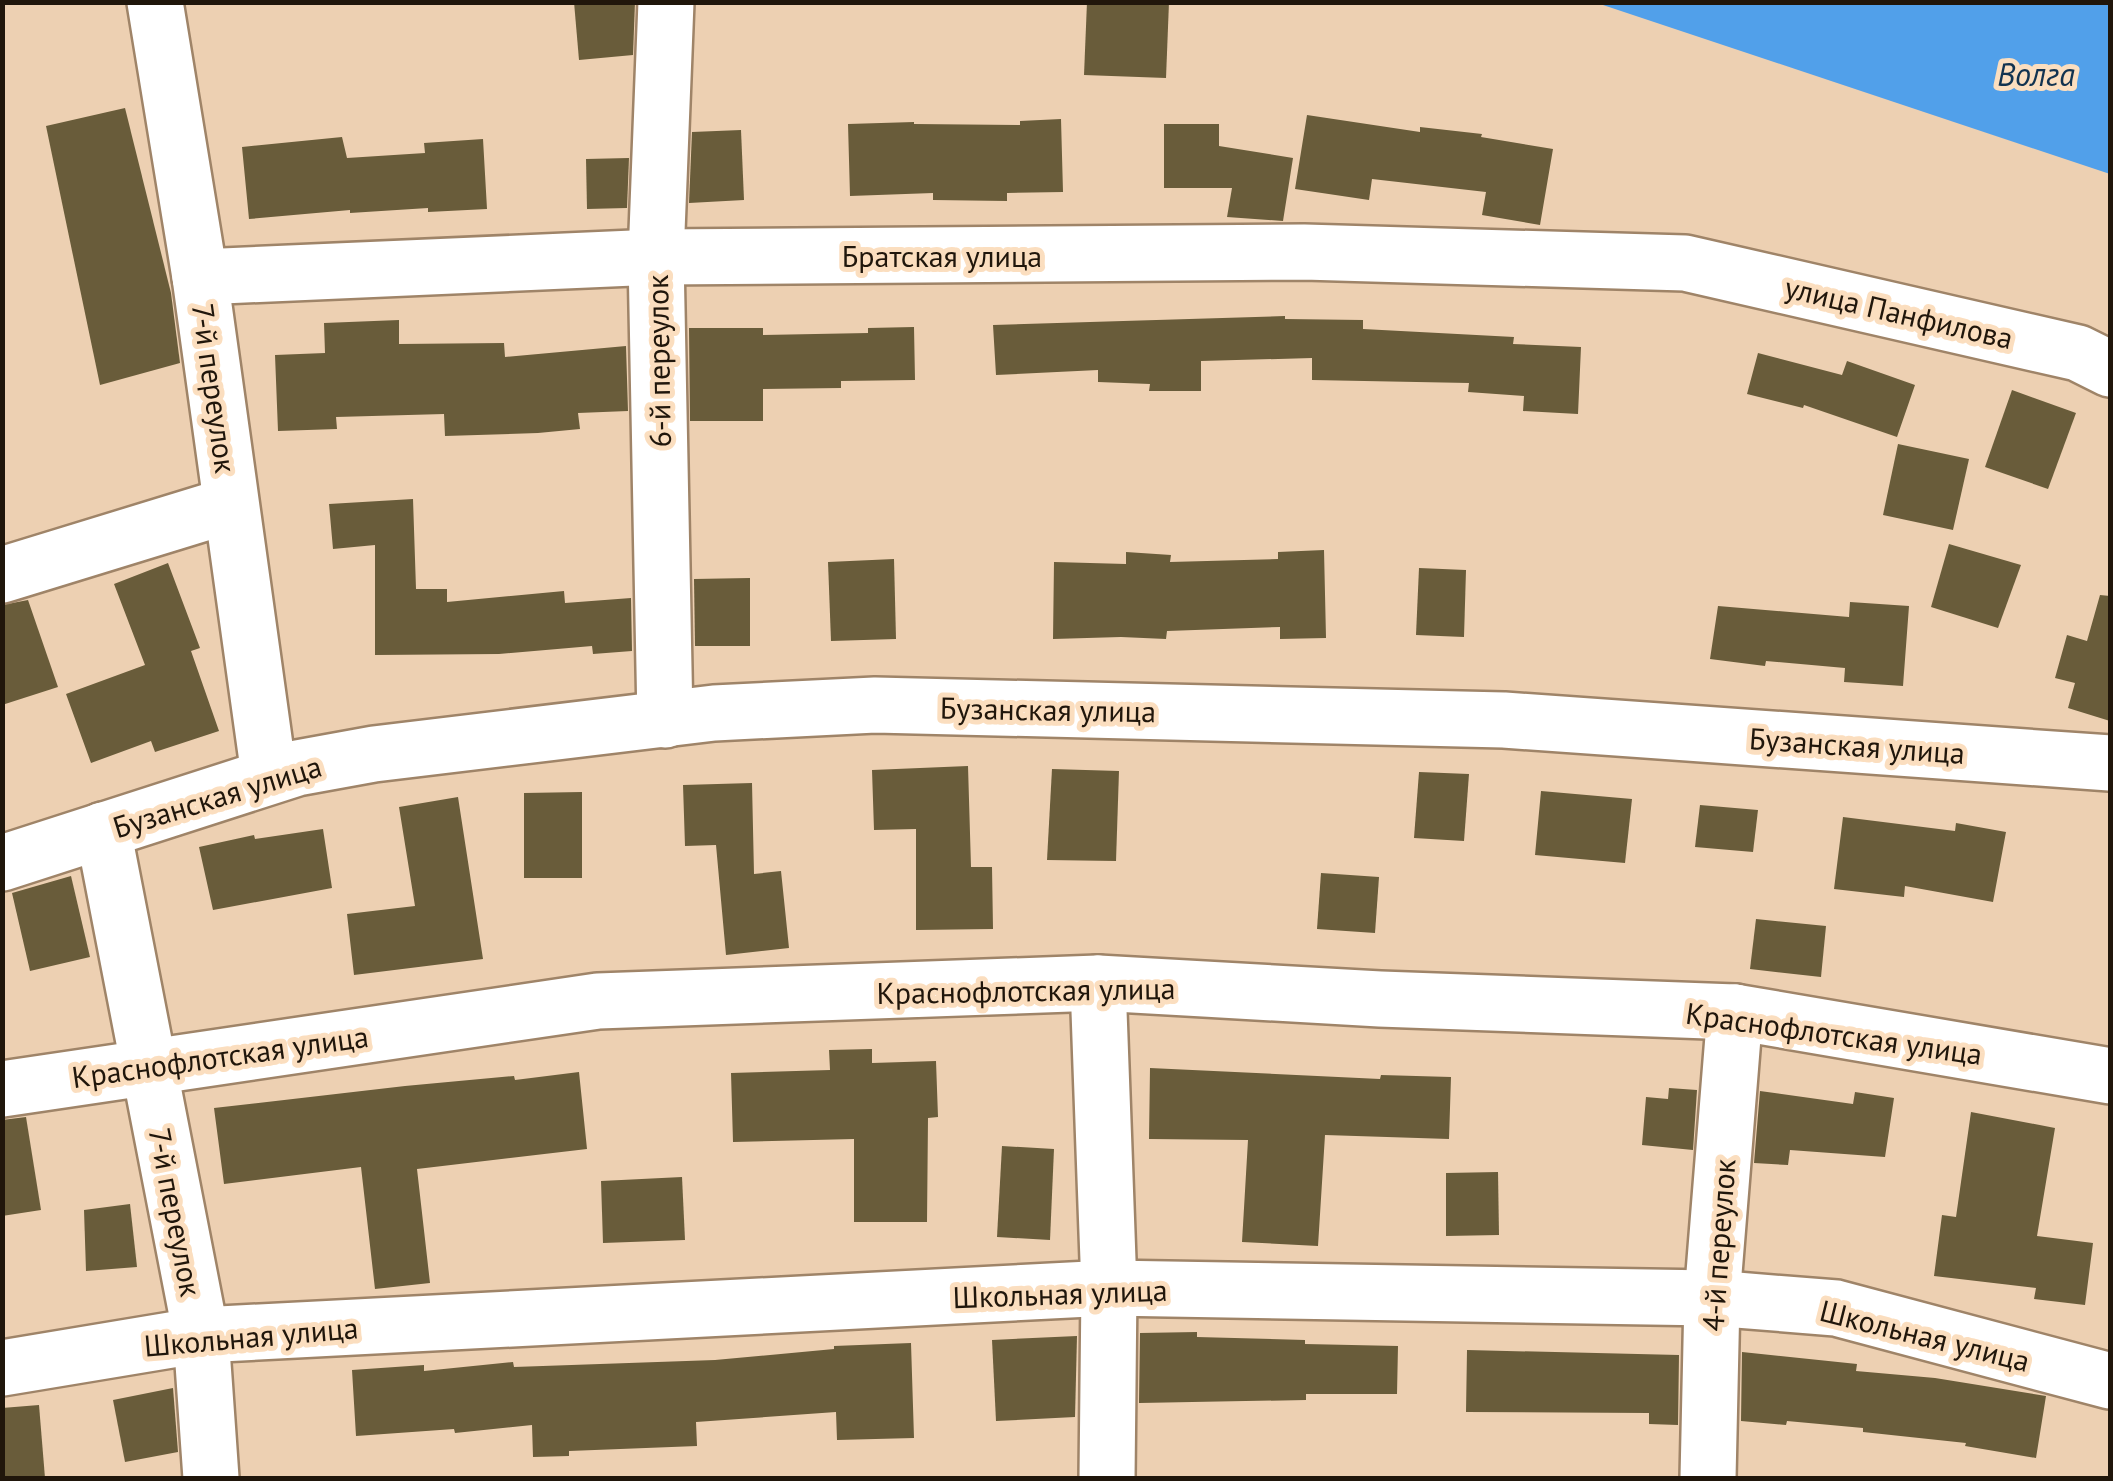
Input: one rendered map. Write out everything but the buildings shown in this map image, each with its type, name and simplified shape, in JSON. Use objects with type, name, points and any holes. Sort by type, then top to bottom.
[{"type":"street","name":"7-й переулок","points":[[155,2],[200,277],[269,775]]},
{"type":"street","name":"6-й переулок","points":[[665,720],[656,257],[666,2]]},
{"type":"street","name":"Братская улица","points":[[200,277],[656,257],[1304,252],[1685,263]]},
{"type":"street","name":"улица Панфилова","points":[[1685,263],[2078,352],[2110,369]]},
{"type":"street","points":[[2,575],[230,505]]},
{"type":"street","name":"Бузанская улица","points":[[2,863],[269,775],[374,754],[714,713],[875,705],[1504,720],[2110,763]]},
{"type":"street","name":"7-й переулок","points":[[103,830],[201,1336],[211,1478]]},
{"type":"street","points":[[1098,983],[1109,1288],[1106,1478]]},
{"type":"street","name":"Краснофлотская улица","points":[[2,1089],[598,1001],[1098,983],[1735,1012],[2110,1076]]},
{"type":"street","name":"4-й переулок","points":[[1708,1478],[1712,1298],[1735,1012]]},
{"type":"street","name":"Школьная улица","points":[[2,1368],[201,1336],[1109,1288],[1712,1298],[1836,1308],[2110,1381]]},
{"type":"water","name":"Волга","points":[[1597,3],[2110,3],[2110,174]]}]
